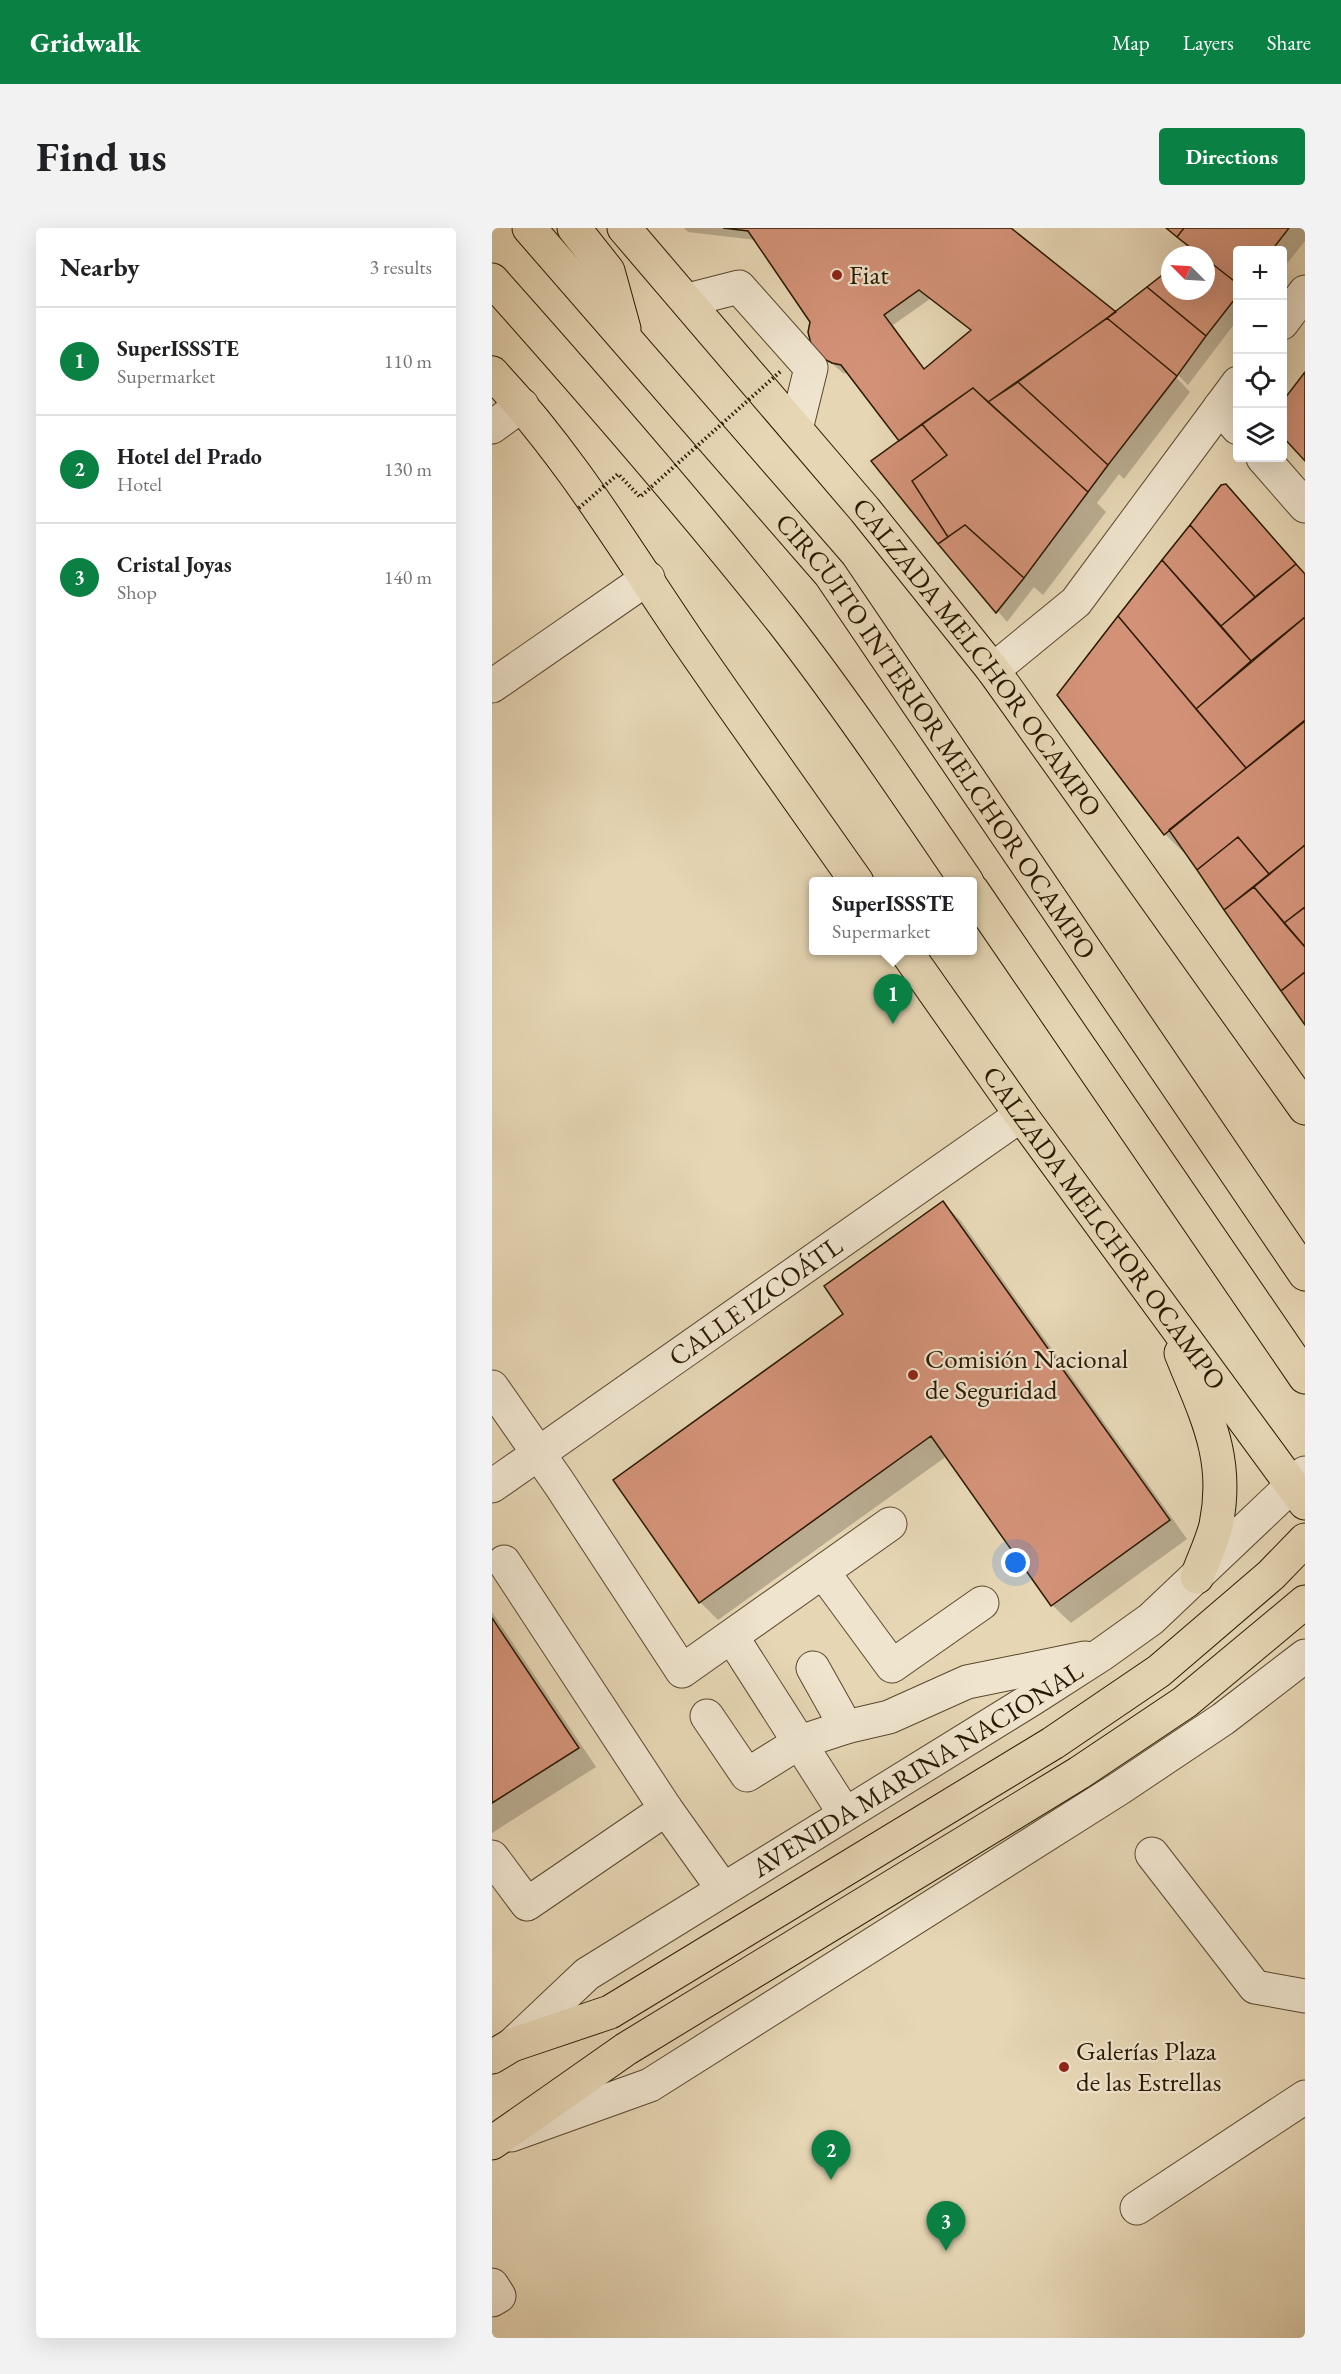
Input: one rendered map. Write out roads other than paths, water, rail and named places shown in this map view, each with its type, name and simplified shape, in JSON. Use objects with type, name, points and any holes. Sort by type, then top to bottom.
[{"type":"main road","name":"CIRCUITO INTERIOR MELCHOR OCAMPO","points":[[529,228],[830,574],[1305,1274]]},
{"type":"main road","points":[[574,228],[608,270],[626,337]]},
{"type":"main road","name":"CALZADA MELCHOR OCAMPO","points":[[624,228],[688,300],[865,510],[993,670],[1305,1108]]},
{"type":"main road","name":"CIRCUITO INTERIOR MELCHOR OCAMPO","points":[[492,280],[591,391],[783,623],[888,766],[964,877]]},
{"type":"main road","points":[[492,373],[522,405],[604,512],[686,638],[853,877]]},
{"type":"main road","points":[[977,897],[1305,1377]]},
{"type":"main road","name":"CALZADA MELCHOR OCAMPO","points":[[908,955],[1163,1309],[1301,1486]]},
{"type":"main road","points":[[1163,1309],[1210,1425],[1219,1456],[1221,1488],[1216,1526],[1197,1577]]},
{"type":"main road","name":"AVENIDA MARINA NACIONAL","points":[[502,2051],[610,2012],[1053,1743],[1159,1671],[1270,1575],[1305,1540]]},
{"type":"main road","points":[[494,2143],[626,2049],[990,1828],[1185,1702],[1305,1602]]},
{"type":"street","points":[[688,300],[739,287],[812,368],[796,429]]},
{"type":"street","points":[[1287,316],[1305,292]]},
{"type":"street","points":[[492,428],[522,405]]},
{"type":"street","points":[[993,670],[1076,602],[1232,406]]},
{"type":"street","points":[[1266,462],[1305,506]]},
{"type":"street","points":[[492,686],[648,578]]},
{"type":"street","name":"CALLE IZCOÁTL","points":[[492,1486],[1021,1115]]},
{"type":"street","points":[[492,1387],[682,1671],[890,1524]]},
{"type":"street","name":"AVENIDA MARINA NACIONAL","points":[[502,2051],[587,1974],[1102,1654],[1151,1619],[1301,1486]]},
{"type":"street","points":[[504,1562],[666,1809],[723,1889]]},
{"type":"street","points":[[823,1572],[892,1666],[982,1603]]},
{"type":"street","points":[[732,1637],[845,1814]]},
{"type":"street","points":[[707,1716],[747,1775],[800,1742],[846,1727],[889,1717],[967,1682],[1102,1654]]},
{"type":"street","points":[[494,2143],[650,2085],[1120,1788],[1223,1719],[1305,1656]]},
{"type":"street","points":[[813,1668],[846,1727]]},
{"type":"street","points":[[492,1857],[527,1904],[666,1809]]},
{"type":"street","points":[[1152,1854],[1255,1987],[1305,1996]]},
{"type":"street","points":[[1137,2208],[1305,2097]]},
{"type":"street","points":[[492,2285],[499,2296],[492,2300]]},
{"type":"place","name":"Fiat","points":[[837,275]]},
{"type":"place","name":"SuperISSSTE","points":[[893,1024]]},
{"type":"place","name":"Comisión Nacional de Seguridad","points":[[913,1375]]},
{"type":"place","name":"Galerías Plaza de las Estrellas","points":[[1064,2067]]},
{"type":"place","name":"Hotel del Prado","points":[[831,2180]]},
{"type":"place","name":"Cristal Joyas","points":[[946,2251]]}]
